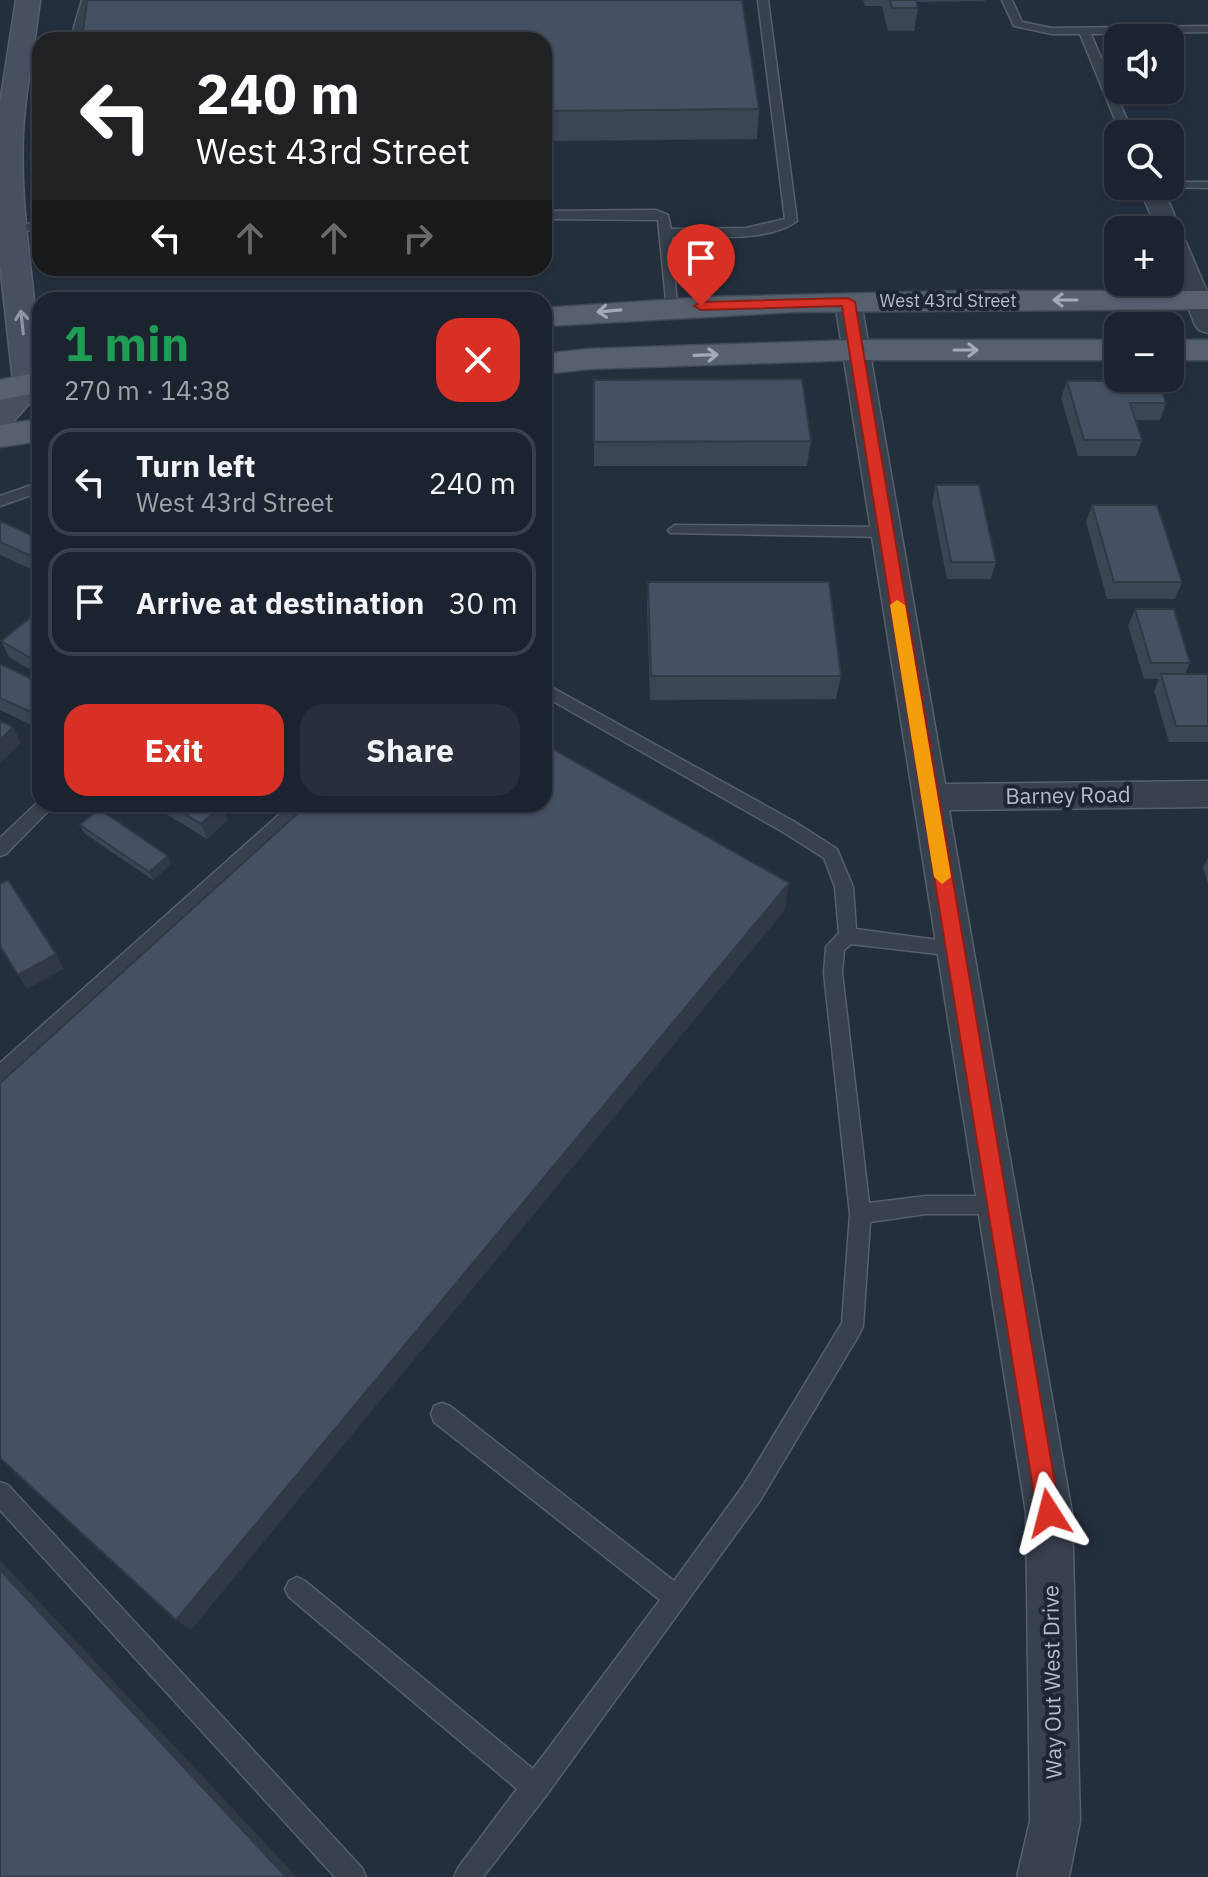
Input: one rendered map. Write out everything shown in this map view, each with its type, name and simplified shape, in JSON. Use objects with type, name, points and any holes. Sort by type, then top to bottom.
[{"type":"main road","name":"West 43rd Street","points":[[552,316],[671,307],[848,302],[1205,308]]},
{"type":"main road","points":[[552,363],[588,359],[856,350],[1104,350]]},
{"type":"main road","points":[[1184,350],[1208,350]]},
{"type":"main road","points":[[0,436],[32,431]]},
{"type":"street","points":[[0,28],[17,0]]},
{"type":"street","points":[[0,416],[23,385],[26,227],[9,134],[32,44],[28,0]]},
{"type":"street","points":[[1184,261],[1205,308]]},
{"type":"street","name":"Way Out West Drive","points":[[848,302],[1049,1513],[1055,1821],[1043,1877]]},
{"type":"street","name":"Barney Road","points":[[928,797],[1208,794]]},
{"type":"lane","points":[[78,32],[87,0]]},
{"type":"lane","points":[[665,233],[750,232],[775,228],[791,221],[763,0]]},
{"type":"lane","points":[[1007,0],[1018,24],[1052,31],[1208,29]]},
{"type":"lane","points":[[1084,30],[1121,120]]},
{"type":"lane","points":[[1184,185],[1208,185]]},
{"type":"lane","points":[[552,215],[656,214],[664,218],[671,307]]},
{"type":"lane","points":[[0,501],[32,490]]},
{"type":"lane","points":[[675,530],[886,532]]},
{"type":"lane","points":[[552,694],[789,827],[831,854],[844,887],[848,936]]},
{"type":"lane","points":[[0,849],[39,812]]},
{"type":"lane","points":[[0,1075],[293,812]]},
{"type":"lane","points":[[467,1877],[536,1788],[751,1494],[852,1326],[860,1214],[833,973],[835,947],[848,936],[955,948]]},
{"type":"lane","points":[[860,1214],[926,1205],[998,1205]]},
{"type":"lane","points":[[442,1414],[676,1598]]},
{"type":"lane","points":[[0,1493],[353,1877]]},
{"type":"lane","points":[[297,1589],[536,1788]]},
{"type":"building","points":[[87,0],[742,0],[759,109],[552,111],[552,32],[83,32]]},
{"type":"building","points":[[890,0],[916,0],[918,8],[892,8]]},
{"type":"building","points":[[802,379],[811,441],[594,442],[594,380]]},
{"type":"building","points":[[1067,381],[1104,381],[1104,392],[1162,392],[1166,403],[1130,403],[1142,440],[1084,440]]},
{"type":"building","points":[[936,485],[979,485],[996,562],[951,562]]},
{"type":"building","points":[[1092,505],[1157,505],[1182,582],[1114,582]]},
{"type":"building","points":[[0,521],[32,535],[32,556],[0,542]]},
{"type":"building","points":[[648,582],[829,582],[841,676],[651,676]]},
{"type":"building","points":[[1135,609],[1174,609],[1190,663],[1151,663]]},
{"type":"building","points":[[30,618],[32,619],[32,659],[1,641]]},
{"type":"building","points":[[0,664],[32,679],[32,713],[0,698]]},
{"type":"building","points":[[1161,674],[1208,674],[1208,726],[1176,726]]},
{"type":"building","points":[[0,721],[13,727],[0,740]]},
{"type":"building","points":[[552,749],[789,883],[176,1620],[0,1458],[0,1083],[299,812],[552,812]]},
{"type":"building","points":[[95,812],[103,812],[168,856],[149,872],[80,825]]},
{"type":"building","points":[[182,812],[214,812],[201,824]]},
{"type":"building","points":[[8,880],[56,954],[18,975],[0,946],[0,884]]},
{"type":"building","points":[[0,1570],[286,1877],[0,1877]]},
{"type":"slow traffic","points":[[897,605],[942,877]]},
{"type":"route","points":[[701,306],[848,302],[1049,1513]]}]
